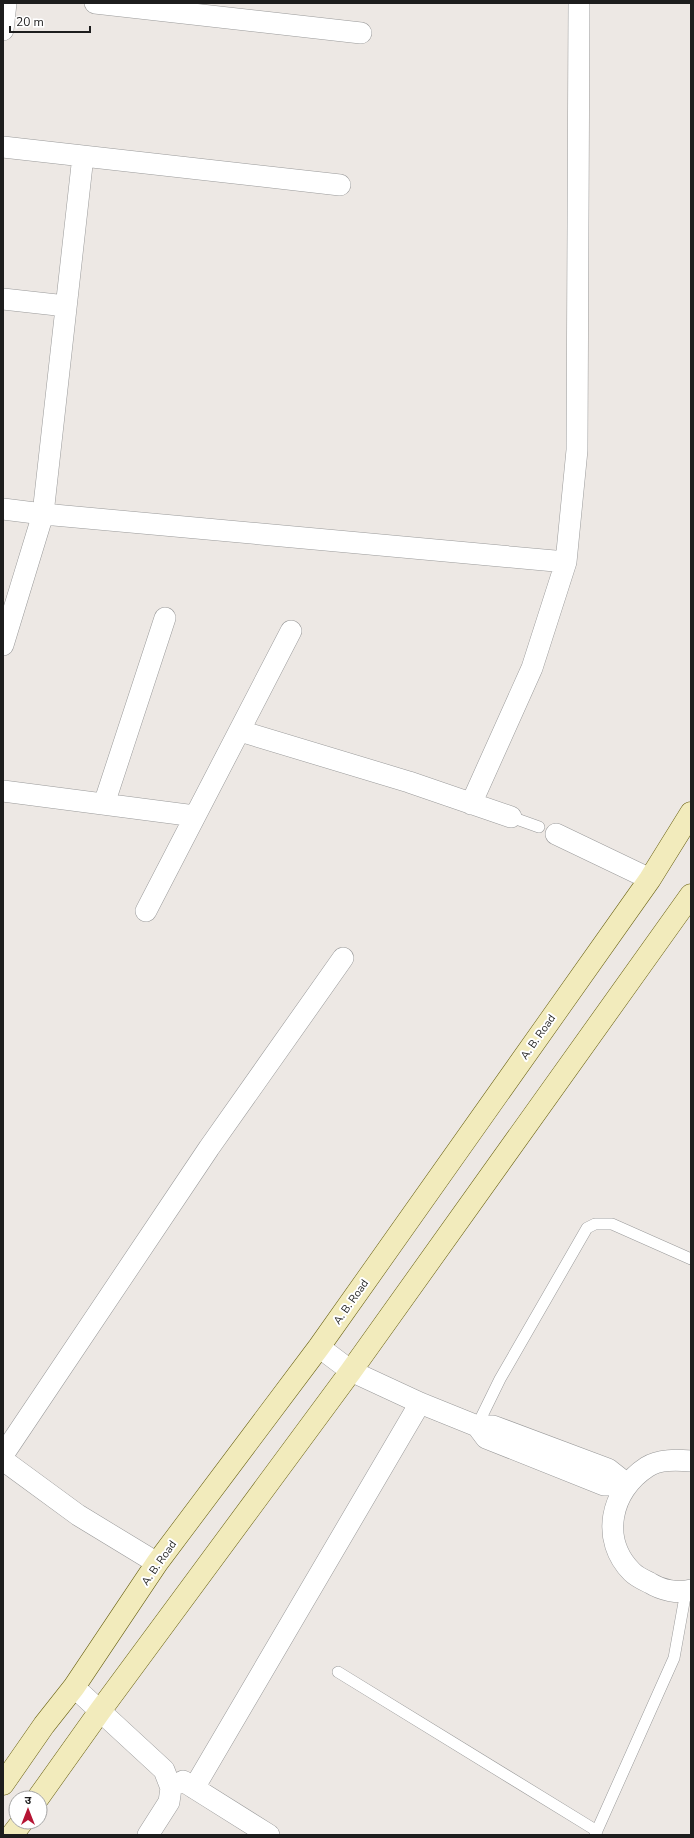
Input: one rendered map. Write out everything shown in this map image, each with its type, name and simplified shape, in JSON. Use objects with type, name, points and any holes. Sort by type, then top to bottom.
[{"type":"main road","name":"A. B. Road","points":[[3,1784],[44,1725],[74,1687],[158,1563],[319,1347],[650,879],[691,813]]},
{"type":"main road","points":[[44,1790],[100,1711],[351,1371],[691,894]]},
{"type":"street","points":[[3,30],[6,3]]},
{"type":"street","points":[[95,3],[159,7],[361,33]]},
{"type":"street","points":[[471,804],[532,668],[566,562],[577,450],[579,3]]},
{"type":"street","points":[[3,146],[340,185]]},
{"type":"street","points":[[3,646],[43,514],[83,156]]},
{"type":"street","points":[[3,299],[66,306]]},
{"type":"street","points":[[3,508],[43,514],[566,562]]},
{"type":"street","points":[[104,804],[165,618]]},
{"type":"street","points":[[146,911],[291,631]]},
{"type":"street","points":[[240,731],[409,782],[534,825],[650,879]]},
{"type":"street","points":[[3,791],[195,816]]},
{"type":"street","points":[[3,1455],[209,1148],[343,958]]},
{"type":"street","points":[[319,1347],[351,1371],[420,1403],[477,1426],[486,1438],[604,1485],[626,1484]]},
{"type":"street","points":[[194,1788],[420,1403]]},
{"type":"street","points":[[688,1590],[660,1589],[633,1573],[620,1557],[612,1528],[615,1506],[626,1484],[648,1466],[672,1459],[691,1461]]},
{"type":"street","points":[[3,1460],[78,1515],[158,1563]]},
{"type":"street","points":[[74,1687],[164,1770],[269,1835]]},
{"type":"street","points":[[148,1835],[169,1802],[171,1788],[164,1770]]},
{"type":"lane","points":[[477,1426],[500,1378],[587,1228],[595,1224],[612,1224],[691,1259]]},
{"type":"lane","points":[[338,1672],[596,1833],[674,1658],[688,1590]]}]
